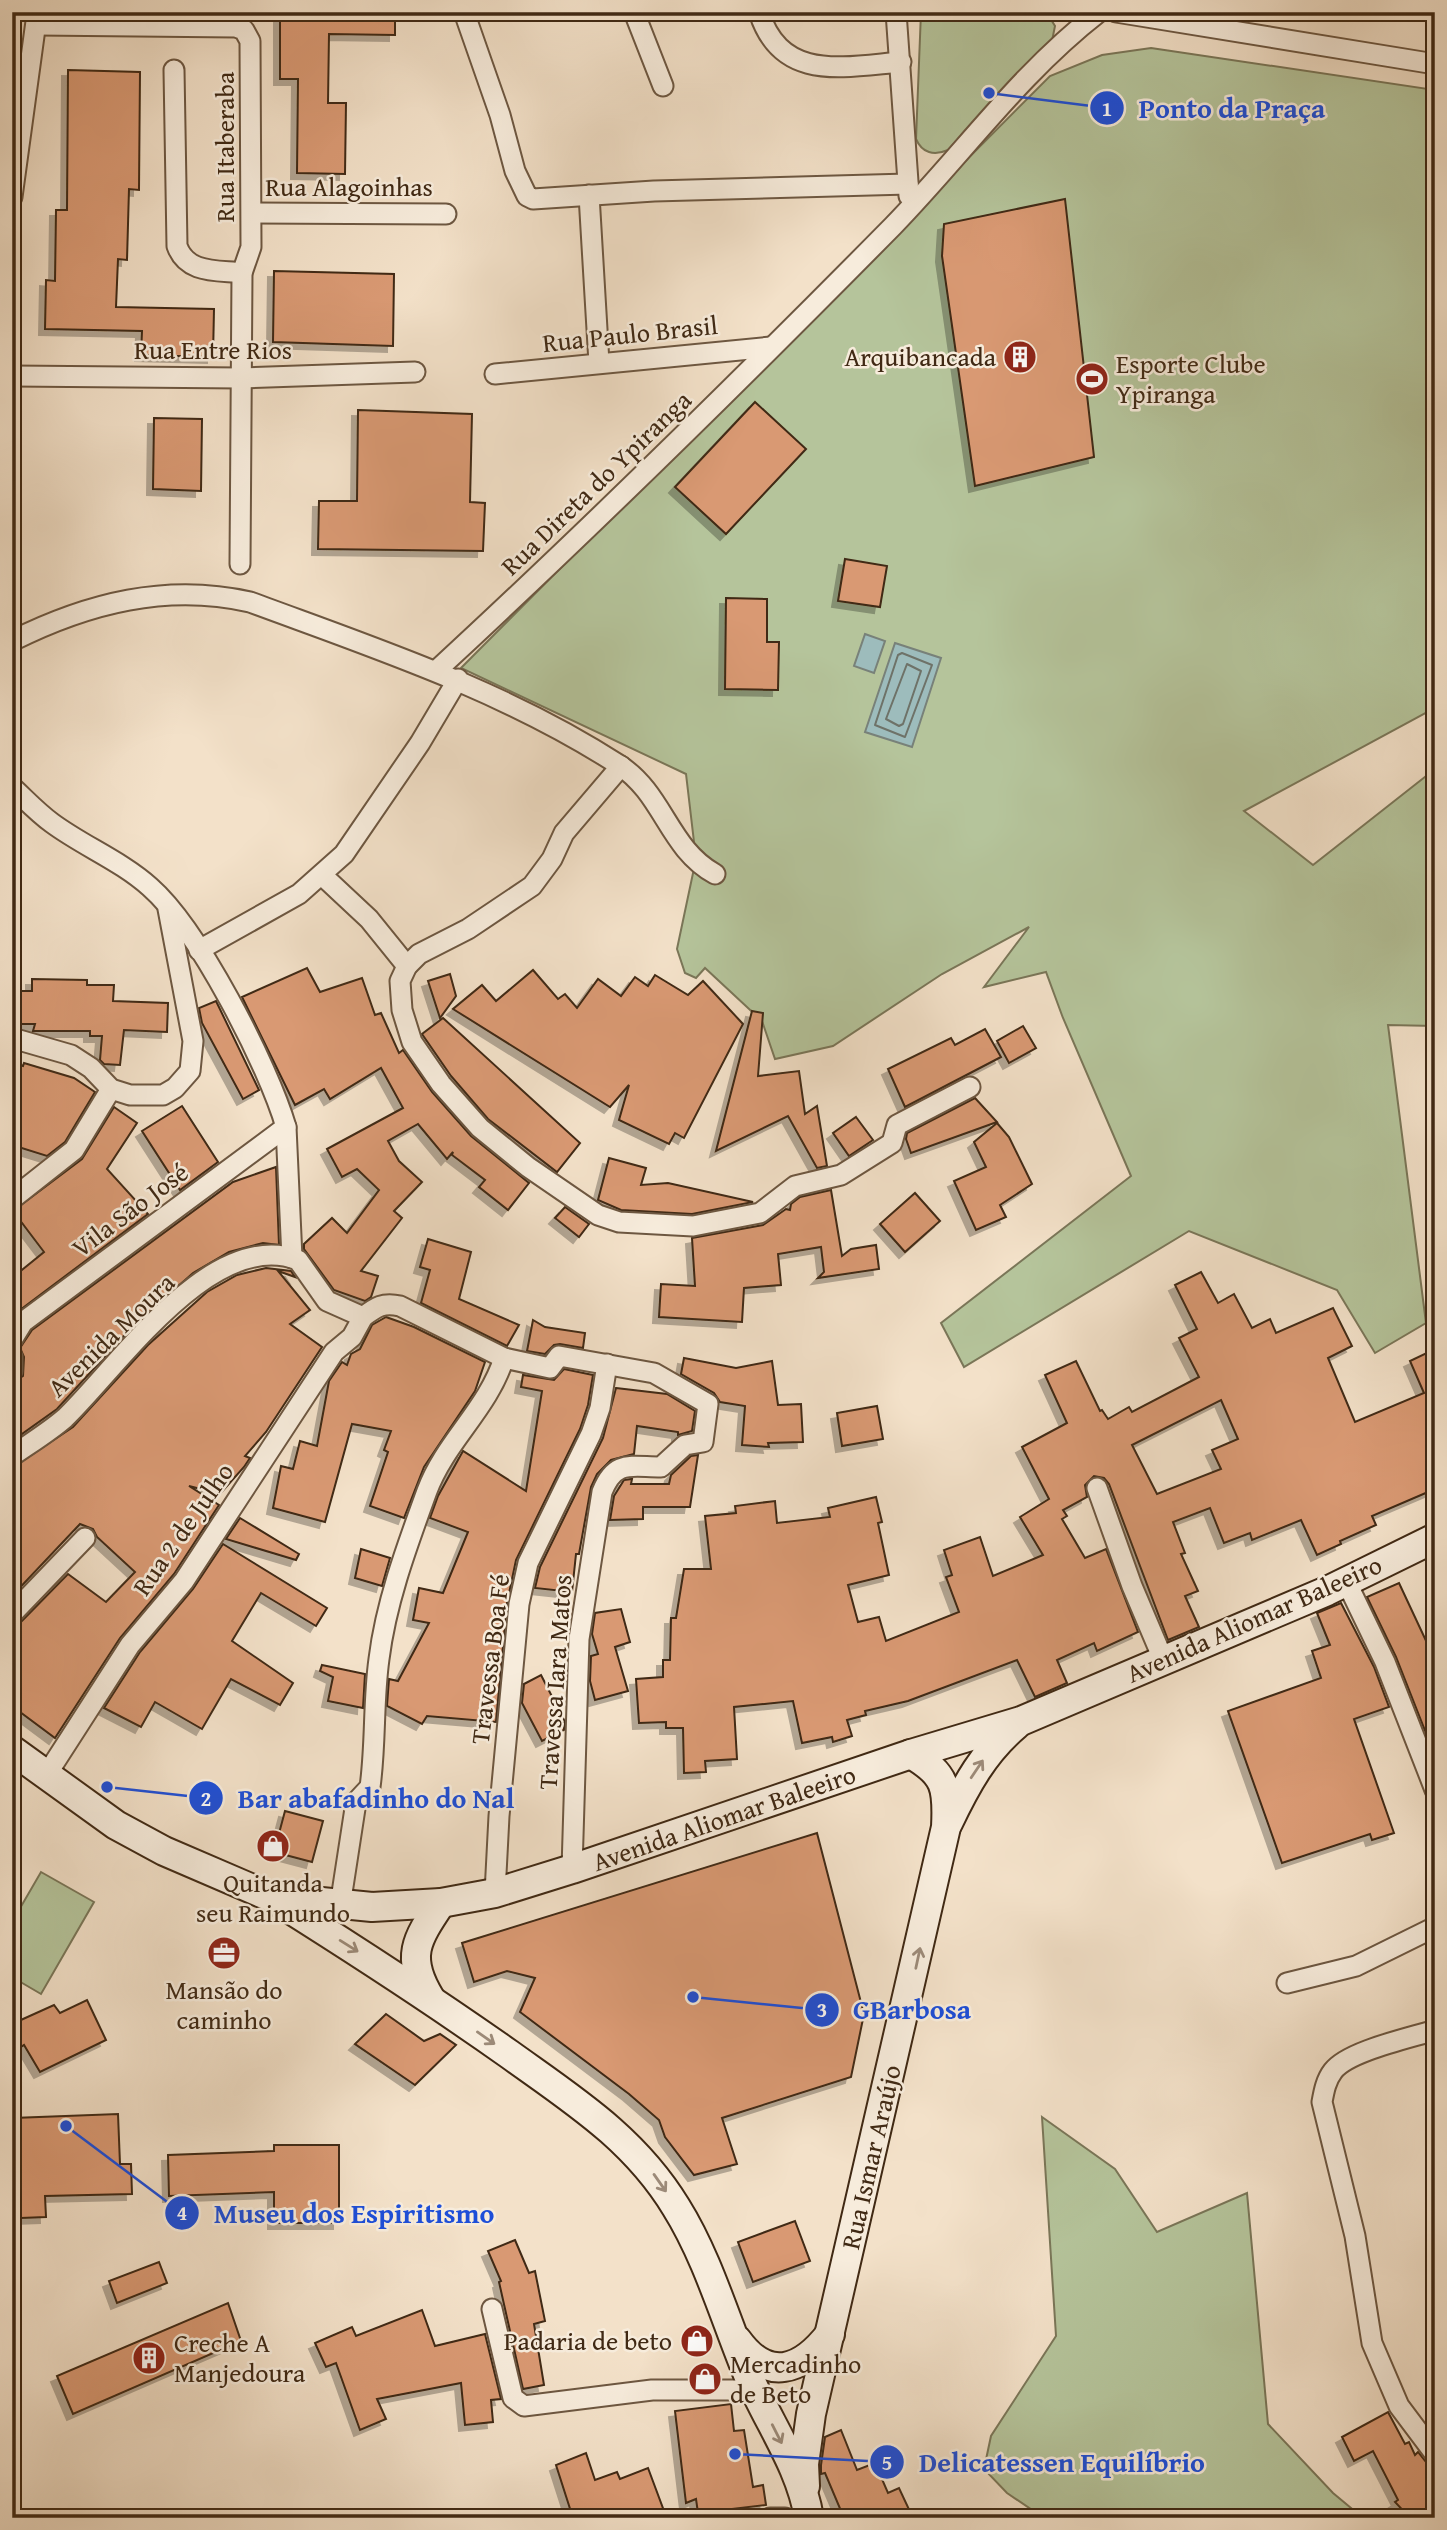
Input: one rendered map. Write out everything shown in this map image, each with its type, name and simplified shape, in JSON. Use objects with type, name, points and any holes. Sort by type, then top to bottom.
[{"type":"main road","name":"Avenida Aliomar Baleeiro","points":[[12,1750],[116,1825],[164,1851],[271,1897],[340,1906],[441,1903],[495,1894],[572,1870],[911,1754],[1021,1721],[1346,1581],[1435,1538]]},
{"type":"main road","name":"Rua Ismar Araújo","points":[[946,1827],[980,1764],[995,1743],[1021,1721]]},
{"type":"main road","name":"Rua Ismar Araújo","points":[[805,2489],[807,2436],[946,1827],[945,1785],[927,1763],[911,1754]]},
{"type":"main road","points":[[271,1897],[430,1998],[620,2136],[655,2175],[678,2208],[754,2390],[805,2489],[809,2518]]},
{"type":"main road","points":[[430,1998],[418,1976],[415,1951],[421,1934],[441,1903]]},
{"type":"main road","points":[[728,2327],[746,2351],[760,2363],[772,2367],[798,2365],[810,2358],[830,2334]]},
{"type":"street","points":[[464,12],[500,115],[515,171],[527,195],[533,199],[908,184]]},
{"type":"street","points":[[634,12],[663,86]]},
{"type":"street","points":[[759,12],[765,31],[778,49],[792,59],[812,65],[845,67],[901,62]]},
{"type":"street","points":[[895,12],[901,62],[909,209]]},
{"type":"street","name":"Rua Direta do Ypiranga","points":[[437,670],[562,555],[909,209],[1027,74],[1099,12]]},
{"type":"street","points":[[1116,12],[1435,64]]},
{"type":"street","points":[[12,197],[37,19]]},
{"type":"street","name":"Rua Itaberaba","points":[[37,19],[236,20],[250,40],[252,213],[250,256],[242,273],[240,564]]},
{"type":"street","points":[[174,70],[177,246],[180,256],[197,268],[242,273]]},
{"type":"street","points":[[589,195],[599,363]]},
{"type":"street","name":"Rua Alagoinhas","points":[[252,213],[446,214]]},
{"type":"street","name":"Rua Paulo Brasil","points":[[495,374],[771,347]]},
{"type":"street","name":"Rua Entre Rios","points":[[12,376],[241,378],[415,372]]},
{"type":"street","points":[[12,641],[42,626],[102,605],[144,596],[219,595],[250,602],[458,679],[621,766],[650,793],[681,847],[697,864],[715,874]]},
{"type":"street","points":[[199,950],[299,894],[323,876],[344,854],[372,814],[458,679]]},
{"type":"street","points":[[621,766],[564,832],[552,859],[533,886],[468,929],[419,954],[407,966],[400,981],[402,1010],[412,1042],[441,1084],[480,1128],[567,1196],[598,1215],[619,1222],[693,1226],[760,1213],[795,1186],[841,1175],[870,1160],[892,1143],[897,1125],[970,1087]]},
{"type":"street","points":[[12,787],[50,822],[126,868],[167,905],[199,950],[273,1087],[286,1127],[292,1258],[304,1266],[327,1301],[363,1317],[378,1306],[388,1303],[400,1306],[504,1359],[550,1368],[559,1356],[607,1364]]},
{"type":"street","points":[[323,876],[369,919],[407,966]]},
{"type":"street","points":[[12,1038],[71,1055],[91,1068],[111,1090],[146,1097],[163,1095],[184,1079],[194,1060],[191,1030],[167,905]]},
{"type":"street","points":[[12,1199],[74,1150],[111,1090]]},
{"type":"street","name":"Vila São José","points":[[12,1340],[23,1322],[286,1127]]},
{"type":"street","name":"Avenida Moura","points":[[12,1456],[64,1418],[111,1365],[172,1305],[212,1275],[242,1258],[292,1258]]},
{"type":"street","name":"Rua 2 de Julho","points":[[47,1774],[130,1645],[184,1581],[334,1352],[352,1337],[363,1317]]},
{"type":"street","points":[[12,1357],[12,1371]]},
{"type":"street","points":[[340,1906],[356,1802],[370,1787],[378,1663],[393,1589],[428,1490],[445,1457],[490,1392],[504,1359]]},
{"type":"street","name":"Travessa Iara Matos","points":[[572,1870],[579,1639],[602,1492],[609,1475],[617,1469],[661,1467],[685,1446],[703,1442],[708,1404],[654,1373],[607,1364]]},
{"type":"street","name":"Travessa Boa Fé","points":[[495,1894],[499,1816],[519,1604],[528,1563],[594,1425],[600,1408],[607,1364]]},
{"type":"street","points":[[1097,1488],[1132,1586],[1163,1659]]},
{"type":"street","points":[[12,1614],[85,1538]]},
{"type":"street","points":[[1346,1581],[1385,1662],[1435,1790]]},
{"type":"street","points":[[1287,1983],[1356,1966],[1435,1927]]},
{"type":"street","points":[[1435,2030],[1347,2060],[1333,2070],[1322,2102],[1355,2236],[1372,2343],[1399,2406],[1435,2454]]},
{"type":"street","points":[[492,2309],[513,2398],[524,2406],[652,2390],[754,2390]]},
{"type":"street","points":[[770,2518],[785,2518]]},
{"type":"green space","points":[[921,12],[1024,12],[1050,18],[1055,26],[1052,41],[948,150],[938,153],[925,150],[916,139]]},
{"type":"green space","name":"Esporte Clube Ypiranga","points":[[1151,48],[1435,90],[1435,708],[1244,811],[1313,865],[1435,769],[1435,1026],[1388,1025],[1426,1323],[1375,1353],[1337,1290],[1189,1231],[964,1367],[941,1323],[1131,1176],[1046,972],[984,987],[1029,927],[942,974],[833,1046],[775,1059],[762,1021],[705,968],[696,978],[685,973],[677,949],[696,859],[686,774],[461,668],[1050,76],[1102,55]]},
{"type":"green space","points":[[41,1872],[94,1902],[41,1994],[12,1977],[12,1922]]},
{"type":"green space","points":[[1042,2117],[1115,2169],[1157,2232],[1247,2193],[1268,2424],[1333,2493],[1363,2518],[1044,2518],[1007,2493],[984,2469],[991,2436],[1056,2336]]},
{"type":"water","points":[[865,634],[885,641],[874,673],[854,666]]},
{"type":"water","points":[[895,643],[941,658],[912,747],[865,732]]},
{"type":"building","points":[[280,12],[395,12],[395,35],[329,34],[328,103],[346,103],[345,174],[297,173],[298,79],[280,79]]},
{"type":"building","points":[[68,70],[140,72],[139,190],[129,189],[127,260],[118,259],[116,307],[214,309],[213,357],[141,355],[142,331],[45,329],[46,280],[55,281],[56,210],[67,210]]},
{"type":"building","name":"Arquibancada","points":[[1065,199],[1094,457],[975,486],[942,256],[944,224]]},
{"type":"building","points":[[274,271],[394,274],[393,346],[273,342]]},
{"type":"building","points":[[755,402],[806,449],[726,534],[675,487]]},
{"type":"building","points":[[358,410],[472,414],[470,502],[485,503],[483,551],[318,549],[319,501],[357,501]]},
{"type":"building","points":[[154,418],[202,419],[201,491],[153,489]]},
{"type":"building","points":[[845,559],[887,566],[880,607],[838,601]]},
{"type":"building","points":[[726,598],[767,599],[767,642],[779,642],[778,690],[725,689]]},
{"type":"building","points":[[307,968],[320,992],[362,978],[375,1015],[381,1013],[399,1053],[403,1050],[432,1092],[471,1136],[529,1183],[508,1210],[479,1187],[485,1180],[452,1155],[453,1152],[447,1159],[418,1124],[388,1141],[399,1161],[422,1182],[394,1211],[402,1218],[361,1271],[378,1276],[371,1297],[365,1301],[334,1290],[304,1249],[304,1244],[332,1218],[347,1233],[379,1190],[357,1169],[342,1177],[327,1149],[403,1108],[381,1068],[330,1099],[324,1089],[295,1105],[242,997]]},
{"type":"building","points":[[533,970],[558,999],[565,994],[577,1008],[598,979],[621,996],[635,977],[648,986],[655,975],[688,995],[703,981],[743,1024],[684,1138],[675,1133],[669,1144],[619,1120],[629,1085],[610,1107],[453,1009],[482,985],[496,1001]]},
{"type":"building","points":[[450,974],[456,996],[440,1018],[428,981]]},
{"type":"building","points":[[32,979],[87,980],[87,985],[114,985],[113,1001],[168,1003],[167,1032],[124,1030],[120,1065],[104,1064],[100,1060],[102,1036],[90,1036],[90,1031],[33,1031],[35,1024],[12,1024],[12,991],[32,991]]},
{"type":"building","points":[[216,1001],[259,1090],[243,1099],[202,1023],[199,1008]]},
{"type":"building","points":[[752,1011],[763,1013],[758,1076],[799,1071],[805,1114],[817,1106],[827,1166],[817,1168],[788,1116],[716,1151]]},
{"type":"building","points":[[443,1018],[580,1143],[557,1172],[488,1119],[451,1076],[422,1034]]},
{"type":"building","points":[[1023,1026],[1036,1048],[1009,1063],[997,1041]]},
{"type":"building","points":[[985,1029],[1001,1057],[905,1107],[888,1069],[951,1038],[955,1045]]},
{"type":"building","points":[[12,1063],[23,1066],[24,1063],[74,1078],[95,1092],[65,1142],[47,1156],[12,1145]]},
{"type":"building","points":[[975,1098],[997,1122],[911,1153],[906,1139],[907,1133]]},
{"type":"building","points":[[182,1106],[218,1162],[180,1190],[142,1131]]},
{"type":"building","points":[[114,1107],[137,1123],[107,1169],[148,1214],[12,1316],[12,1278],[44,1252],[13,1211],[82,1159]]},
{"type":"building","points":[[856,1117],[873,1140],[849,1156],[833,1133]]},
{"type":"building","points":[[997,1123],[1009,1137],[1032,1184],[1000,1205],[1006,1217],[976,1230],[954,1181],[986,1167],[974,1142]]},
{"type":"building","points":[[609,1158],[646,1168],[641,1185],[668,1183],[753,1202],[692,1214],[621,1210],[598,1200]]},
{"type":"building","points":[[276,1167],[279,1245],[263,1243],[229,1252],[193,1273],[131,1328],[57,1409],[12,1441],[12,1383],[23,1376],[24,1357],[20,1348],[32,1330],[233,1182]]},
{"type":"building","points":[[831,1190],[842,1256],[851,1249],[876,1245],[879,1269],[818,1278],[824,1272],[821,1247],[778,1254],[781,1285],[744,1288],[742,1322],[659,1317],[661,1284],[695,1286],[692,1238],[763,1225],[786,1209],[790,1210],[791,1204],[800,1197]]},
{"type":"building","points":[[915,1193],[940,1221],[905,1252],[880,1224]]},
{"type":"building","points":[[565,1207],[589,1224],[579,1237],[555,1218]]},
{"type":"building","points":[[428,1239],[471,1252],[459,1299],[519,1325],[507,1346],[421,1303],[430,1270],[420,1267]]},
{"type":"building","points":[[266,1268],[291,1271],[295,1277],[278,1271],[310,1310],[290,1324],[322,1347],[266,1432],[245,1456],[250,1458],[244,1467],[220,1494],[189,1486],[219,1505],[174,1574],[120,1638],[55,1738],[12,1706],[12,1626],[21,1622],[68,1574],[106,1602],[135,1572],[97,1537],[93,1529],[80,1524],[12,1596],[12,1468],[73,1427],[148,1345],[207,1292],[237,1275]]},
{"type":"building","points":[[1201,1272],[1218,1303],[1234,1294],[1252,1328],[1270,1319],[1276,1333],[1333,1308],[1352,1346],[1328,1358],[1355,1422],[1424,1393],[1410,1361],[1435,1349],[1435,1489],[1372,1516],[1376,1525],[1317,1555],[1301,1520],[1252,1540],[1250,1533],[1224,1543],[1210,1508],[1173,1522],[1185,1553],[1181,1554],[1198,1591],[1185,1596],[1199,1627],[1168,1640],[1109,1484],[1104,1478],[1094,1476],[1085,1485],[1087,1497],[1063,1510],[1067,1516],[1062,1519],[1085,1558],[1106,1549],[1138,1632],[1097,1651],[1094,1643],[1057,1660],[1067,1683],[1035,1697],[1017,1660],[908,1701],[865,1711],[866,1715],[847,1720],[852,1736],[833,1742],[832,1737],[802,1743],[793,1701],[734,1707],[737,1759],[705,1761],[706,1772],[684,1773],[683,1728],[666,1728],[666,1722],[639,1723],[636,1679],[663,1677],[663,1660],[670,1660],[671,1618],[676,1618],[684,1569],[711,1569],[705,1516],[736,1513],[735,1506],[775,1501],[777,1523],[830,1517],[828,1508],[876,1497],[882,1522],[878,1523],[889,1575],[848,1585],[858,1622],[879,1617],[886,1641],[959,1612],[946,1577],[952,1575],[944,1550],[980,1537],[993,1576],[1043,1555],[1020,1517],[1049,1499],[1022,1447],[1067,1423],[1045,1375],[1076,1361],[1100,1411],[1102,1410],[1108,1419],[1129,1407],[1132,1412],[1199,1377],[1179,1338],[1197,1329],[1175,1285]],"holes":[[[1221,1400],[1238,1439],[1212,1450],[1221,1469],[1157,1494],[1132,1445]]]},
{"type":"building","points":[[386,1317],[414,1327],[485,1362],[475,1391],[424,1467],[404,1518],[370,1506],[388,1452],[384,1450],[391,1431],[352,1424],[325,1522],[273,1508],[281,1466],[293,1469],[300,1441],[317,1446],[329,1381],[342,1362],[347,1365],[351,1354],[360,1349],[372,1325]]},
{"type":"building","points":[[533,1320],[545,1327],[585,1333],[583,1348],[560,1344],[554,1345],[545,1354],[527,1351]]},
{"type":"building","points":[[684,1358],[736,1368],[772,1361],[778,1405],[801,1404],[803,1442],[768,1443],[769,1447],[742,1445],[745,1406],[720,1402],[714,1393],[681,1374]]},
{"type":"building","points":[[564,1369],[593,1375],[588,1405],[580,1429],[516,1560],[507,1603],[496,1722],[427,1716],[422,1724],[387,1706],[389,1679],[398,1681],[429,1623],[413,1620],[419,1588],[443,1593],[468,1532],[430,1518],[438,1496],[463,1451],[526,1491],[542,1391],[521,1387],[523,1375],[554,1380]]},
{"type":"building","points":[[616,1388],[667,1394],[695,1411],[692,1431],[678,1435],[678,1432],[637,1426],[634,1454],[611,1460],[597,1474],[591,1487],[579,1554],[576,1554],[572,1592],[535,1588],[540,1567],[603,1438]]},
{"type":"building","points":[[877,1406],[883,1439],[842,1446],[837,1413]]},
{"type":"building","points":[[698,1455],[690,1507],[643,1507],[643,1519],[610,1520],[614,1496],[624,1480],[632,1479],[631,1484],[669,1484],[671,1475],[691,1456]]},
{"type":"building","points":[[240,1518],[299,1554],[296,1560],[226,1539]]},
{"type":"building","points":[[223,1544],[327,1608],[316,1626],[261,1593],[232,1641],[293,1683],[280,1705],[231,1679],[202,1729],[155,1702],[141,1727],[104,1708],[140,1652],[193,1589]]},
{"type":"building","points":[[361,1549],[390,1558],[382,1586],[355,1578]]},
{"type":"building","points":[[1399,1583],[1435,1660],[1435,1756],[1396,1657],[1367,1597]]},
{"type":"building","points":[[1341,1603],[1374,1667],[1389,1707],[1354,1719],[1394,1833],[1372,1840],[1370,1834],[1282,1863],[1228,1711],[1321,1678],[1312,1651],[1330,1645],[1317,1613]]},
{"type":"building","points":[[621,1609],[630,1642],[615,1647],[628,1691],[595,1700],[590,1681],[591,1656],[598,1654],[592,1634],[595,1613]]},
{"type":"building","points":[[322,1665],[365,1674],[363,1708],[328,1701],[333,1677],[320,1671]]},
{"type":"building","points":[[541,1675],[564,1720],[564,1730],[542,1741],[522,1703],[524,1684]]},
{"type":"building","points":[[285,1811],[323,1821],[312,1862],[274,1852]]},
{"type":"building","points":[[817,1833],[864,2014],[851,2077],[722,2118],[737,2164],[694,2175],[665,2137],[659,2120],[629,2094],[520,2012],[535,1978],[507,1971],[474,1982],[462,1943]]},
{"type":"building","points":[[87,2000],[106,2040],[40,2072],[24,2045],[12,2053],[12,2024],[54,2005],[60,2013]]},
{"type":"building","points":[[386,2014],[424,2041],[440,2034],[456,2045],[415,2085],[355,2044]]},
{"type":"building","points":[[118,2114],[120,2164],[131,2164],[132,2194],[45,2196],[46,2217],[21,2218],[20,2137],[13,2137],[13,2118]]},
{"type":"building","points":[[274,2145],[339,2145],[339,2223],[274,2223],[274,2192],[169,2196],[168,2155],[274,2151]]},
{"type":"building","points":[[795,2221],[810,2261],[753,2282],[738,2242]]},
{"type":"building","points":[[515,2240],[529,2273],[535,2271],[545,2321],[534,2324],[544,2385],[523,2389],[499,2282],[501,2281],[488,2251]]},
{"type":"building","points":[[159,2262],[167,2283],[117,2303],[109,2281]]},
{"type":"building","name":"Creche A Manjedoura","points":[[228,2303],[241,2341],[73,2414],[57,2376]]},
{"type":"building","points":[[422,2310],[435,2346],[485,2334],[501,2399],[491,2400],[493,2422],[465,2425],[461,2383],[377,2399],[386,2419],[360,2430],[336,2363],[326,2367],[315,2343],[352,2327],[356,2336]]},
{"type":"building","points":[[731,2404],[734,2431],[744,2430],[753,2487],[763,2485],[766,2505],[698,2513],[696,2499],[686,2503],[675,2411]]},
{"type":"building","points":[[1388,2412],[1405,2444],[1409,2442],[1415,2455],[1418,2452],[1426,2462],[1435,2466],[1435,2518],[1410,2518],[1395,2502],[1398,2500],[1373,2451],[1354,2461],[1342,2437]]},
{"type":"building","points":[[841,2430],[857,2470],[875,2463],[888,2493],[899,2488],[913,2518],[844,2518],[825,2473],[821,2474],[825,2437]]},
{"type":"building","points":[[586,2453],[595,2480],[617,2472],[620,2479],[648,2468],[664,2511],[645,2518],[639,2518],[636,2510],[616,2518],[604,2518],[601,2510],[573,2518],[556,2465]]},
{"type":"place","name":"Ponto da Praça","points":[[989,93]]},
{"type":"place","name":"Arquibancada","points":[[1020,357]]},
{"type":"place","name":"Esporte Clube Ypiranga","points":[[1092,379]]},
{"type":"place","name":"Bar abafadinho do Nal","points":[[107,1787]]},
{"type":"place","name":"Quitanda seu Raimundo","points":[[273,1846]]},
{"type":"place","name":"Mansão do caminho","points":[[224,1953]]},
{"type":"place","name":"GBarbosa","points":[[693,1997]]},
{"type":"place","name":"Museu dos Espiritismo","points":[[66,2126]]},
{"type":"place","name":"Padaria de beto","points":[[697,2341]]},
{"type":"place","name":"Creche A Manjedoura","points":[[149,2358]]},
{"type":"place","name":"Mercadinho de Beto","points":[[705,2379]]},
{"type":"place","name":"Delicatessen Equilíbrio","points":[[735,2454]]}]
